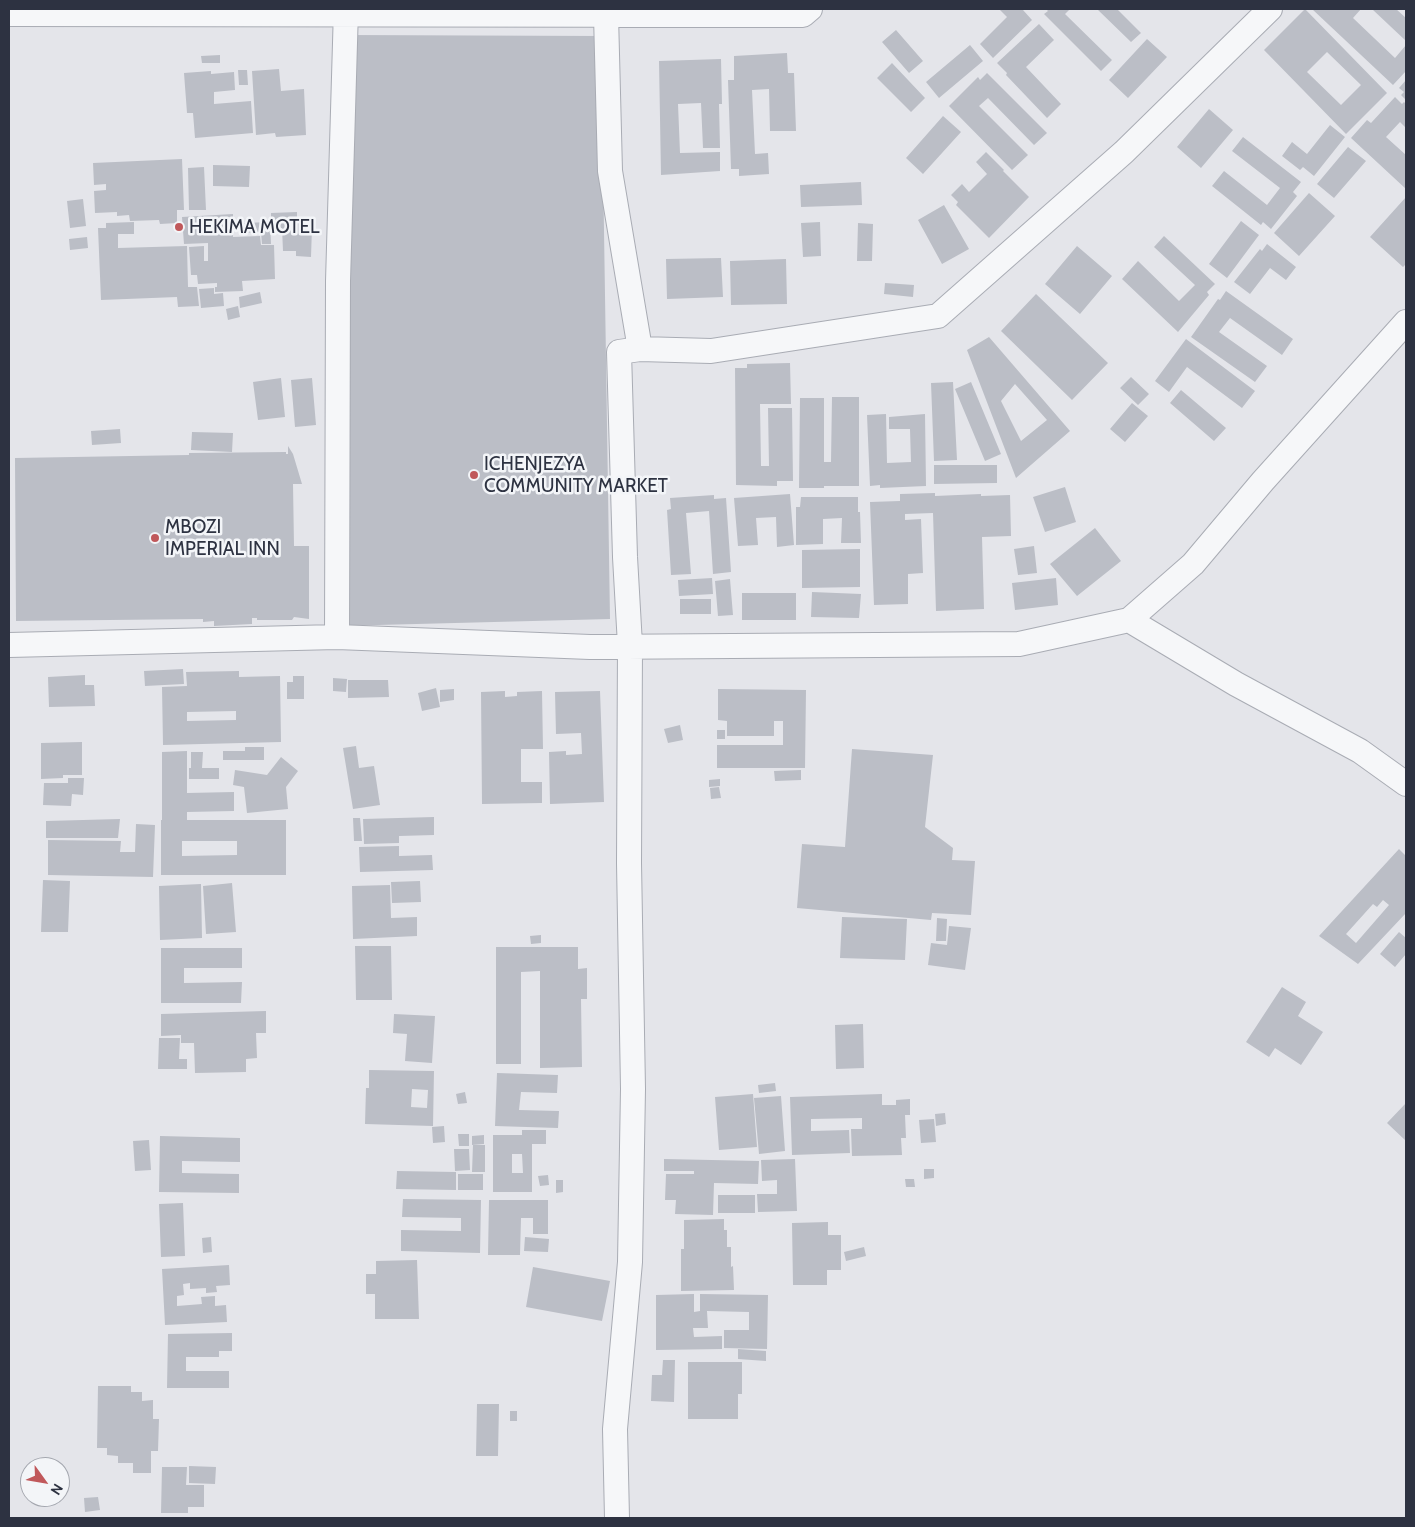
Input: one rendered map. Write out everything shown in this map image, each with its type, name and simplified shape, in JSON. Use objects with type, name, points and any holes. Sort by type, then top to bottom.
[{"type":"street","points":[[9,14],[346,12],[803,16],[810,9]]},
{"type":"street","points":[[617,1518],[615,1430],[630,1262],[633,1108],[629,863],[630,646],[618,352],[640,349],[711,351],[938,316],[1124,152],[1270,9]]},
{"type":"street","points":[[337,637],[338,281],[346,12]]},
{"type":"street","points":[[606,15],[610,171],[640,349]]},
{"type":"street","points":[[9,645],[337,637],[590,647],[1019,644],[1129,620],[1193,564],[1270,474],[1406,322]]},
{"type":"street","points":[[1129,620],[1236,684],[1360,751],[1406,784]]},
{"type":"building","points":[[999,9],[1023,9],[1032,20],[993,58],[980,44],[1007,17]]},
{"type":"building","points":[[1046,9],[1070,9],[1065,14],[1112,60],[1101,71],[1044,14],[1048,11]]},
{"type":"building","points":[[1097,9],[1117,9],[1141,33],[1131,42]]},
{"type":"building","points":[[1305,9],[1387,93],[1346,134],[1264,50]],"holes":[[[1327,52],[1361,85],[1341,105],[1307,72]]]},
{"type":"building","points":[[1312,9],[1361,9],[1353,18],[1395,58],[1406,45],[1406,71],[1393,85]]},
{"type":"building","points":[[1372,9],[1396,9],[1406,18],[1406,41]]},
{"type":"building","points":[[1039,24],[1054,40],[1026,67],[1061,104],[1047,118],[997,63]]},
{"type":"building","points":[[896,30],[923,61],[909,73],[882,42]]},
{"type":"building","name":"ICHENJEZYA COMMUNITY MARKET","points":[[347,35],[601,36],[610,619],[339,626]]},
{"type":"building","points":[[1147,39],[1167,57],[1128,98],[1109,80]]},
{"type":"building","points":[[970,45],[983,61],[939,98],[926,82]]},
{"type":"building","points":[[787,53],[788,73],[794,73],[796,131],[770,131],[769,89],[752,90],[755,154],[768,153],[769,174],[739,176],[739,169],[731,169],[728,80],[734,80],[734,56]]},
{"type":"building","points":[[220,55],[220,63],[202,63],[201,56]]},
{"type":"building","points":[[721,59],[722,104],[719,104],[720,148],[703,148],[701,103],[678,104],[680,153],[720,152],[720,171],[661,175],[659,61]]},
{"type":"building","points":[[892,63],[925,98],[911,112],[877,78]]},
{"type":"building","points":[[279,69],[281,91],[304,89],[306,135],[276,137],[275,133],[256,135],[252,71]]},
{"type":"building","points":[[238,70],[247,70],[248,85],[239,85]]},
{"type":"building","points":[[211,71],[211,74],[234,72],[235,90],[214,92],[214,104],[251,101],[253,133],[195,138],[193,113],[187,113],[184,73]]},
{"type":"building","points":[[987,73],[1047,133],[1034,145],[988,98],[979,106],[1028,155],[1012,170],[949,106],[978,77],[980,80]]},
{"type":"building","points":[[1406,80],[1406,100],[1401,95],[1404,92],[1399,88]]},
{"type":"building","points":[[1395,97],[1402,104],[1404,102],[1406,104],[1406,128],[1400,122],[1386,137],[1406,155],[1406,189],[1351,138],[1367,120],[1371,123]]},
{"type":"building","points":[[1209,109],[1233,130],[1201,168],[1177,147]]},
{"type":"building","points":[[943,116],[961,132],[923,174],[906,158]]},
{"type":"building","points":[[1330,125],[1345,137],[1314,176],[1303,167],[1300,170],[1282,156],[1292,142],[1307,154]]},
{"type":"building","points":[[1243,137],[1301,182],[1293,192],[1297,196],[1271,229],[1263,222],[1261,225],[1212,186],[1224,171],[1267,205],[1280,188],[1232,151]]},
{"type":"building","points":[[1348,147],[1366,161],[1334,198],[1317,184]]},
{"type":"building","points":[[986,152],[1029,197],[989,238],[956,205],[958,202],[951,195],[962,184],[969,192],[987,174],[976,162]]},
{"type":"building","points":[[182,159],[184,210],[177,210],[177,223],[160,224],[159,220],[130,221],[129,215],[117,216],[117,212],[95,213],[94,191],[106,190],[106,184],[94,185],[93,163]]},
{"type":"building","points":[[213,165],[250,166],[249,187],[213,186]]},
{"type":"building","points":[[204,167],[206,210],[189,210],[188,168]]},
{"type":"building","points":[[861,182],[862,205],[801,207],[800,185]]},
{"type":"building","points":[[1309,193],[1335,216],[1299,256],[1274,233]]},
{"type":"building","points":[[1406,197],[1406,264],[1403,267],[1370,237]]},
{"type":"building","points":[[83,199],[86,226],[70,228],[67,201]]},
{"type":"building","points":[[944,205],[969,249],[942,264],[918,220]]},
{"type":"building","points":[[297,212],[297,219],[310,219],[310,227],[312,227],[311,257],[296,256],[296,251],[283,251],[282,228],[271,228],[271,213]]},
{"type":"building","points":[[233,214],[233,237],[260,236],[261,245],[274,245],[275,279],[242,281],[243,291],[215,292],[217,283],[198,284],[197,275],[191,275],[189,247],[204,246],[204,261],[208,261],[208,243],[184,244],[182,217]]},
{"type":"building","points":[[1241,221],[1259,235],[1227,278],[1209,264]]},
{"type":"building","points":[[134,222],[134,234],[118,234],[118,248],[187,246],[188,287],[197,287],[199,306],[178,307],[177,297],[101,300],[98,228],[106,228],[106,223]]},
{"type":"building","points":[[270,222],[271,244],[262,244],[261,232],[244,233],[244,223]]},
{"type":"building","points":[[820,222],[821,256],[803,257],[801,223]]},
{"type":"building","points":[[858,223],[873,224],[872,261],[857,261]]},
{"type":"building","points":[[1164,236],[1215,284],[1207,292],[1209,295],[1178,332],[1122,279],[1138,261],[1179,301],[1195,285],[1154,247]]},
{"type":"building","points":[[87,237],[88,248],[70,250],[69,239]]},
{"type":"building","points":[[1267,244],[1296,267],[1286,280],[1270,268],[1250,294],[1234,282],[1260,249],[1262,251]]},
{"type":"building","points":[[1077,246],[1112,276],[1080,314],[1045,284]]},
{"type":"building","points":[[721,258],[723,297],[667,299],[666,259]]},
{"type":"building","points":[[786,259],[787,304],[731,305],[730,261]]},
{"type":"building","points":[[885,283],[914,285],[913,297],[884,294]]},
{"type":"building","points":[[214,288],[214,294],[223,293],[224,306],[201,308],[199,289]]},
{"type":"building","points":[[1226,291],[1293,339],[1282,355],[1230,318],[1219,332],[1267,366],[1255,382],[1191,337],[1218,299],[1220,300]]},
{"type":"building","points":[[260,292],[262,303],[240,308],[239,297]]},
{"type":"building","points":[[1036,294],[1108,363],[1072,400],[1001,331]]},
{"type":"building","points":[[238,306],[240,317],[228,320],[226,309]]},
{"type":"building","points":[[989,337],[1070,431],[1016,478],[967,350]],"holes":[[[1015,384],[1047,420],[1021,441],[1001,401]]]},
{"type":"building","points":[[1186,339],[1255,391],[1242,408],[1187,367],[1169,392],[1155,381]]},
{"type":"building","points":[[790,363],[791,404],[760,404],[761,466],[769,466],[768,408],[792,408],[793,481],[777,481],[777,486],[736,485],[735,368],[747,368],[747,364]]},
{"type":"building","points":[[1131,377],[1149,394],[1138,405],[1120,388]]},
{"type":"building","points":[[281,378],[285,417],[258,420],[253,382]]},
{"type":"building","points":[[312,378],[316,425],[295,427],[291,380]]},
{"type":"building","points":[[953,382],[957,460],[934,461],[931,383]]},
{"type":"building","points":[[971,382],[1001,454],[985,461],[955,389]]},
{"type":"building","points":[[1181,390],[1226,428],[1214,441],[1170,403]]},
{"type":"building","points":[[832,397],[859,397],[859,486],[799,488],[800,398],[824,398],[824,462],[831,462]]},
{"type":"building","points":[[1132,403],[1148,416],[1125,442],[1110,429]]},
{"type":"building","points":[[886,414],[887,463],[911,462],[910,429],[889,429],[889,417],[925,414],[926,486],[880,488],[880,485],[870,486],[867,415]]},
{"type":"building","points":[[120,429],[121,443],[92,445],[91,431]]},
{"type":"building","points":[[192,432],[233,433],[232,452],[191,450]]},
{"type":"building","name":"MBOZI IMPERIAL INN","points":[[288,446],[293,454],[302,484],[293,484],[294,546],[309,546],[309,619],[294,617],[292,620],[257,620],[257,618],[252,618],[252,624],[214,626],[214,621],[203,622],[203,619],[16,621],[15,458],[189,455],[189,453],[286,452],[288,454]]},
{"type":"building","points":[[934,465],[997,465],[997,483],[934,484]]},
{"type":"building","points":[[1065,487],[1076,522],[1045,532],[1033,497]]},
{"type":"building","points":[[935,493],[935,496],[1010,495],[1011,536],[982,537],[984,609],[936,611],[933,513],[905,514],[905,520],[921,519],[923,573],[908,574],[908,604],[874,605],[870,502],[900,501],[900,494]]},
{"type":"building","points":[[790,494],[794,545],[777,547],[776,517],[756,518],[758,545],[738,546],[734,498]]},
{"type":"building","points":[[714,495],[714,499],[726,498],[731,572],[713,574],[709,511],[686,513],[691,574],[671,575],[667,510],[671,509],[670,498]]},
{"type":"building","points":[[801,497],[858,497],[861,543],[841,543],[842,518],[823,519],[823,544],[796,545],[796,507],[800,507]]},
{"type":"building","points":[[1095,528],[1121,561],[1077,596],[1050,564]]},
{"type":"building","points":[[1034,546],[1037,573],[1018,575],[1014,549]]},
{"type":"building","points":[[860,549],[860,587],[802,588],[802,550]]},
{"type":"building","points":[[712,578],[713,594],[679,596],[678,580]]},
{"type":"building","points":[[1056,578],[1058,605],[1015,610],[1012,583]]},
{"type":"building","points":[[730,579],[733,615],[718,616],[715,581]]},
{"type":"building","points":[[812,592],[861,594],[859,618],[811,617]]},
{"type":"building","points":[[742,593],[796,593],[796,620],[742,620]]},
{"type":"building","points":[[680,599],[711,599],[711,614],[680,614]]},
{"type":"building","points":[[183,669],[184,684],[145,686],[144,671]]},
{"type":"building","points":[[239,671],[239,677],[280,676],[281,742],[163,745],[162,687],[187,686],[186,672]],"holes":[[[236,711],[236,720],[187,721],[187,712]]]},
{"type":"building","points":[[85,675],[85,685],[94,685],[95,706],[49,707],[48,677]]},
{"type":"building","points":[[293,676],[304,676],[304,699],[287,699],[287,682],[293,682]]},
{"type":"building","points":[[333,678],[347,679],[346,692],[333,691]]},
{"type":"building","points":[[348,680],[388,680],[389,697],[348,698]]},
{"type":"building","points":[[436,688],[440,707],[422,711],[418,693]]},
{"type":"building","points":[[454,689],[454,700],[440,702],[440,690]]},
{"type":"building","points":[[718,689],[806,690],[805,768],[717,768],[717,745],[783,745],[783,721],[774,721],[774,736],[727,736],[727,721],[718,720]]},
{"type":"building","points":[[505,691],[505,697],[517,696],[517,692],[542,691],[543,749],[521,749],[521,782],[542,782],[542,803],[482,804],[481,692]]},
{"type":"building","points":[[600,691],[604,802],[550,804],[549,752],[566,751],[566,755],[582,754],[581,733],[556,734],[555,692]]},
{"type":"building","points":[[680,725],[683,740],[668,743],[664,729]]},
{"type":"building","points":[[717,730],[725,730],[725,739],[717,739]]},
{"type":"building","points":[[82,742],[82,775],[63,775],[63,778],[41,779],[41,743]]},
{"type":"building","points":[[356,746],[359,768],[374,766],[380,805],[353,809],[343,748]]},
{"type":"building","points":[[245,747],[264,747],[264,760],[223,760],[223,751],[245,751]]},
{"type":"building","points":[[852,749],[933,755],[925,827],[953,848],[952,860],[975,861],[971,915],[932,913],[931,920],[797,908],[802,844],[845,847]]},
{"type":"building","points":[[187,751],[187,793],[234,792],[234,811],[187,812],[187,820],[286,820],[286,875],[161,875],[162,752]],"holes":[[[182,841],[237,841],[237,855],[182,856]]]},
{"type":"building","points":[[191,752],[203,752],[202,768],[219,768],[219,779],[189,779]]},
{"type":"building","points":[[281,757],[298,771],[286,787],[288,809],[247,813],[244,787],[233,785],[235,770],[267,775]]},
{"type":"building","points":[[801,770],[801,780],[775,781],[774,771]]},
{"type":"building","points":[[68,778],[84,778],[83,795],[72,794],[71,806],[43,805],[44,783],[68,783]]},
{"type":"building","points":[[720,779],[720,786],[709,787],[709,780]]},
{"type":"building","points":[[719,787],[721,798],[711,799],[710,788]]},
{"type":"building","points":[[434,817],[434,835],[399,836],[399,843],[364,844],[363,819]]},
{"type":"building","points":[[353,818],[360,818],[362,841],[354,841]]},
{"type":"building","points":[[120,819],[118,838],[46,838],[46,821]]},
{"type":"building","points":[[136,824],[155,825],[153,877],[48,875],[48,840],[121,841],[120,852],[135,852]]},
{"type":"building","points":[[399,846],[399,856],[432,855],[433,870],[360,872],[359,847]]},
{"type":"building","points":[[1399,849],[1406,856],[1406,913],[1358,964],[1319,936]],"holes":[[[1383,900],[1389,905],[1356,943],[1346,934],[1373,904],[1377,907]]]},
{"type":"building","points":[[43,880],[70,881],[68,932],[41,932]]},
{"type":"building","points":[[420,881],[421,902],[392,903],[391,882]]},
{"type":"building","points":[[232,883],[236,932],[206,934],[203,886]]},
{"type":"building","points":[[201,884],[202,938],[160,940],[159,886]]},
{"type":"building","points":[[390,885],[391,918],[417,917],[417,936],[353,939],[352,886]]},
{"type":"building","points":[[842,917],[907,919],[905,960],[840,958]]},
{"type":"building","points":[[937,918],[947,919],[946,941],[936,941]]},
{"type":"building","points":[[949,926],[971,928],[965,970],[928,965],[931,943],[947,945]]},
{"type":"building","points":[[1399,932],[1406,938],[1406,954],[1395,967],[1380,954]]},
{"type":"building","points":[[541,935],[541,943],[531,944],[530,936]]},
{"type":"building","points":[[355,946],[391,946],[392,1000],[356,1000]]},
{"type":"building","points":[[496,947],[578,947],[578,969],[587,968],[587,999],[581,999],[582,1067],[540,1068],[540,971],[521,972],[521,1064],[496,1064]]},
{"type":"building","points":[[161,948],[242,948],[242,968],[184,968],[184,983],[242,982],[241,1003],[161,1003]]},
{"type":"building","points":[[1282,987],[1306,1002],[1298,1016],[1323,1032],[1301,1065],[1275,1048],[1269,1057],[1246,1042]]},
{"type":"building","points":[[266,1011],[266,1033],[256,1033],[257,1058],[246,1059],[246,1072],[195,1073],[194,1043],[181,1043],[181,1035],[161,1036],[161,1014]]},
{"type":"building","points":[[394,1014],[435,1016],[432,1063],[405,1061],[407,1034],[393,1033]]},
{"type":"building","points":[[863,1024],[864,1068],[836,1069],[835,1025]]},
{"type":"building","points":[[159,1038],[180,1038],[179,1059],[187,1059],[187,1069],[158,1069]]},
{"type":"building","points":[[369,1070],[434,1071],[433,1126],[365,1124],[366,1088],[369,1088]],"holes":[[[412,1089],[428,1090],[427,1108],[411,1107]]]},
{"type":"building","points":[[497,1073],[558,1075],[557,1093],[521,1092],[519,1110],[559,1111],[558,1128],[495,1126]]},
{"type":"building","points":[[775,1083],[776,1091],[759,1093],[758,1085]]},
{"type":"building","points":[[465,1092],[467,1103],[458,1104],[456,1094]]},
{"type":"building","points":[[753,1094],[757,1147],[719,1150],[715,1097]]},
{"type":"building","points":[[882,1094],[882,1105],[896,1105],[896,1100],[910,1099],[910,1115],[905,1115],[906,1138],[901,1138],[902,1155],[852,1156],[851,1129],[862,1129],[862,1118],[811,1119],[811,1131],[849,1130],[850,1153],[792,1155],[790,1097]]},
{"type":"building","points":[[781,1096],[785,1151],[759,1154],[754,1098]]},
{"type":"building","points":[[1406,1103],[1406,1141],[1387,1123]]},
{"type":"building","points":[[945,1113],[946,1124],[936,1126],[935,1114]]},
{"type":"building","points":[[934,1119],[936,1142],[921,1143],[919,1120]]},
{"type":"building","points":[[444,1126],[445,1142],[433,1143],[432,1127]]},
{"type":"building","points":[[522,1130],[546,1130],[546,1144],[532,1144],[532,1192],[493,1192],[493,1135],[522,1135]],"holes":[[[512,1154],[522,1154],[523,1173],[512,1173]]]},
{"type":"building","points":[[458,1134],[469,1134],[469,1146],[459,1146]]},
{"type":"building","points":[[484,1135],[484,1144],[472,1145],[472,1136]]},
{"type":"building","points":[[160,1136],[240,1138],[240,1162],[182,1161],[182,1173],[239,1174],[239,1193],[159,1192]]},
{"type":"building","points":[[149,1140],[151,1170],[135,1171],[133,1141]]},
{"type":"building","points":[[473,1145],[485,1145],[485,1172],[472,1172]]},
{"type":"building","points":[[454,1149],[469,1149],[470,1170],[455,1171]]},
{"type":"building","points":[[664,1159],[759,1161],[758,1184],[714,1183],[713,1215],[675,1214],[676,1200],[665,1200],[666,1174],[694,1174],[694,1171],[664,1171]]},
{"type":"building","points":[[795,1159],[797,1211],[758,1212],[757,1194],[777,1194],[777,1180],[762,1181],[761,1160]]},
{"type":"building","points":[[924,1169],[934,1169],[934,1178],[924,1179]]},
{"type":"building","points":[[397,1171],[456,1172],[456,1190],[396,1189]]},
{"type":"building","points":[[458,1174],[483,1174],[483,1190],[458,1190]]},
{"type":"building","points":[[548,1175],[549,1185],[540,1186],[538,1176]]},
{"type":"building","points":[[905,1179],[914,1179],[915,1187],[906,1187]]},
{"type":"building","points":[[556,1180],[563,1180],[563,1192],[556,1193]]},
{"type":"building","points":[[718,1195],[755,1195],[755,1213],[718,1213]]},
{"type":"building","points":[[403,1199],[481,1200],[480,1253],[401,1251],[401,1230],[461,1231],[461,1218],[402,1217]]},
{"type":"building","points":[[489,1200],[548,1200],[548,1234],[533,1234],[533,1218],[521,1218],[520,1255],[488,1255]]},
{"type":"building","points":[[183,1203],[185,1256],[161,1257],[159,1204]]},
{"type":"building","points":[[724,1219],[724,1230],[727,1230],[727,1247],[731,1247],[734,1290],[681,1291],[681,1249],[684,1249],[684,1220]]},
{"type":"building","points":[[828,1222],[828,1235],[841,1235],[841,1270],[827,1270],[827,1285],[793,1285],[792,1223]]},
{"type":"building","points":[[211,1237],[212,1252],[203,1253],[202,1238]]},
{"type":"building","points":[[525,1237],[549,1239],[548,1252],[524,1251]]},
{"type":"building","points":[[864,1247],[866,1256],[846,1261],[844,1252]]},
{"type":"building","points":[[417,1260],[419,1319],[375,1319],[375,1294],[366,1294],[366,1274],[376,1274],[376,1261]]},
{"type":"building","points":[[229,1265],[230,1285],[216,1286],[217,1292],[206,1293],[206,1288],[190,1289],[190,1283],[183,1284],[184,1295],[177,1296],[177,1306],[202,1304],[201,1297],[215,1296],[215,1306],[226,1305],[227,1322],[165,1325],[162,1269]]},
{"type":"building","points":[[533,1267],[610,1281],[602,1321],[526,1307]]},
{"type":"building","points":[[694,1294],[694,1312],[700,1311],[700,1294],[768,1295],[767,1349],[724,1348],[724,1330],[749,1330],[749,1312],[707,1311],[708,1328],[693,1328],[694,1337],[722,1336],[722,1349],[656,1350],[656,1295]]},
{"type":"building","points":[[232,1333],[232,1351],[219,1351],[219,1357],[186,1357],[186,1371],[229,1371],[229,1388],[167,1388],[168,1334]]},
{"type":"building","points":[[738,1349],[766,1351],[766,1361],[738,1359]]},
{"type":"building","points":[[663,1360],[675,1360],[674,1402],[651,1401],[652,1375],[662,1375]]},
{"type":"building","points":[[688,1362],[742,1362],[742,1394],[738,1394],[738,1419],[688,1419]]},
{"type":"building","points":[[98,1386],[131,1386],[131,1392],[142,1392],[142,1401],[153,1400],[153,1419],[159,1419],[158,1451],[151,1451],[151,1473],[133,1473],[133,1463],[118,1463],[118,1456],[107,1455],[107,1448],[97,1448]]},
{"type":"building","points":[[477,1404],[499,1404],[498,1456],[476,1456]]},
{"type":"building","points":[[510,1411],[517,1411],[517,1421],[510,1421]]},
{"type":"building","points":[[189,1466],[216,1467],[215,1484],[189,1483]]},
{"type":"building","points":[[162,1467],[187,1467],[186,1485],[204,1485],[204,1507],[188,1507],[188,1513],[161,1513]]},
{"type":"building","points":[[98,1497],[100,1510],[85,1512],[84,1498]]},
{"type":"place","name":"HEKIMA MOTEL","points":[[179,227]]},
{"type":"place","name":"ICHENJEZYA COMMUNITY MARKET","points":[[474,475]]},
{"type":"place","name":"MBOZI IMPERIAL INN","points":[[155,538]]}]
